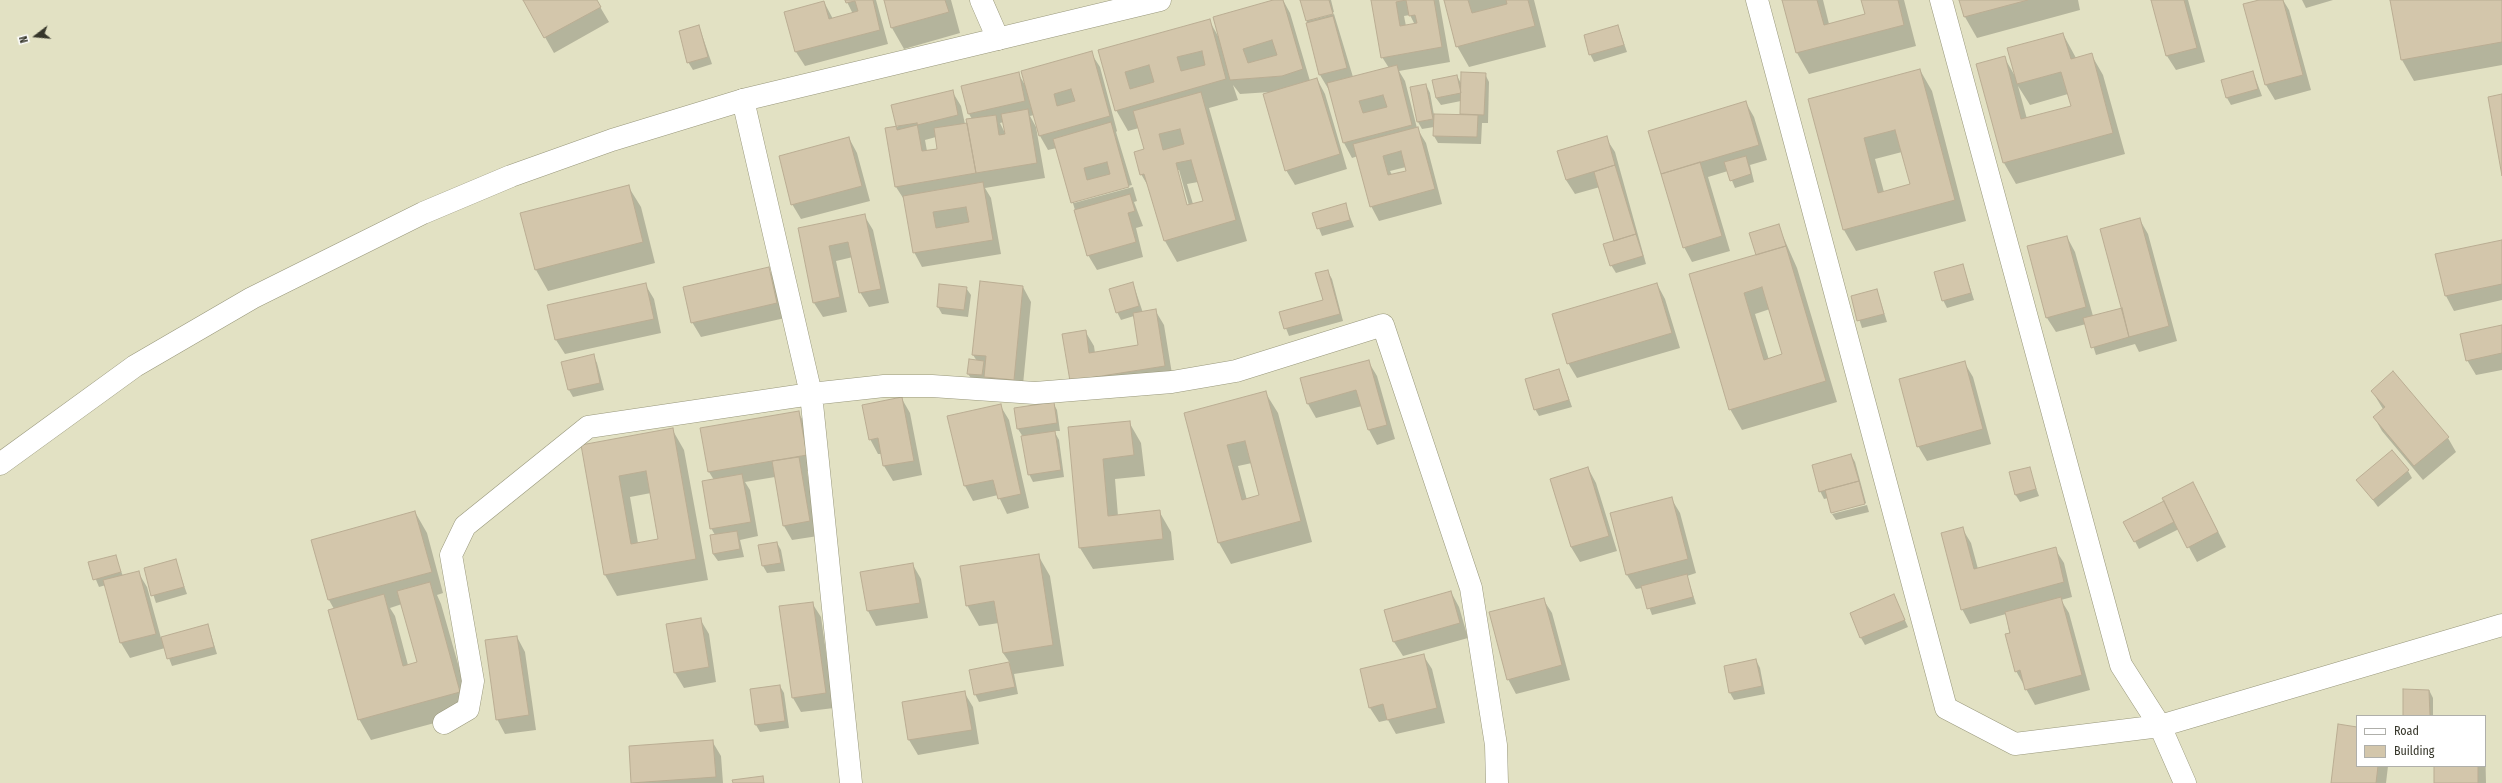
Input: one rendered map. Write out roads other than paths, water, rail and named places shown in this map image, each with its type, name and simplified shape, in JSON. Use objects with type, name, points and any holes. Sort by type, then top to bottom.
[{"type":"street","points":[[981,0],[998,39]]},
{"type":"street","points":[[0,464],[136,366],[252,298],[423,213],[511,176],[612,140],[743,100],[1160,0]]},
{"type":"street","points":[[1757,0],[1946,708],[2015,744],[2160,726],[2502,625]]},
{"type":"street","points":[[1941,0],[2121,665],[2160,726],[2185,783]]},
{"type":"street","points":[[743,100],[811,394],[851,783]]},
{"type":"street","points":[[444,723],[468,709],[473,681],[451,555],[465,526],[588,427],[811,394],[884,386],[932,386],[1035,393],[1172,382],[1236,371],[1383,325],[1471,588],[1496,745],[1496,783]]}]
